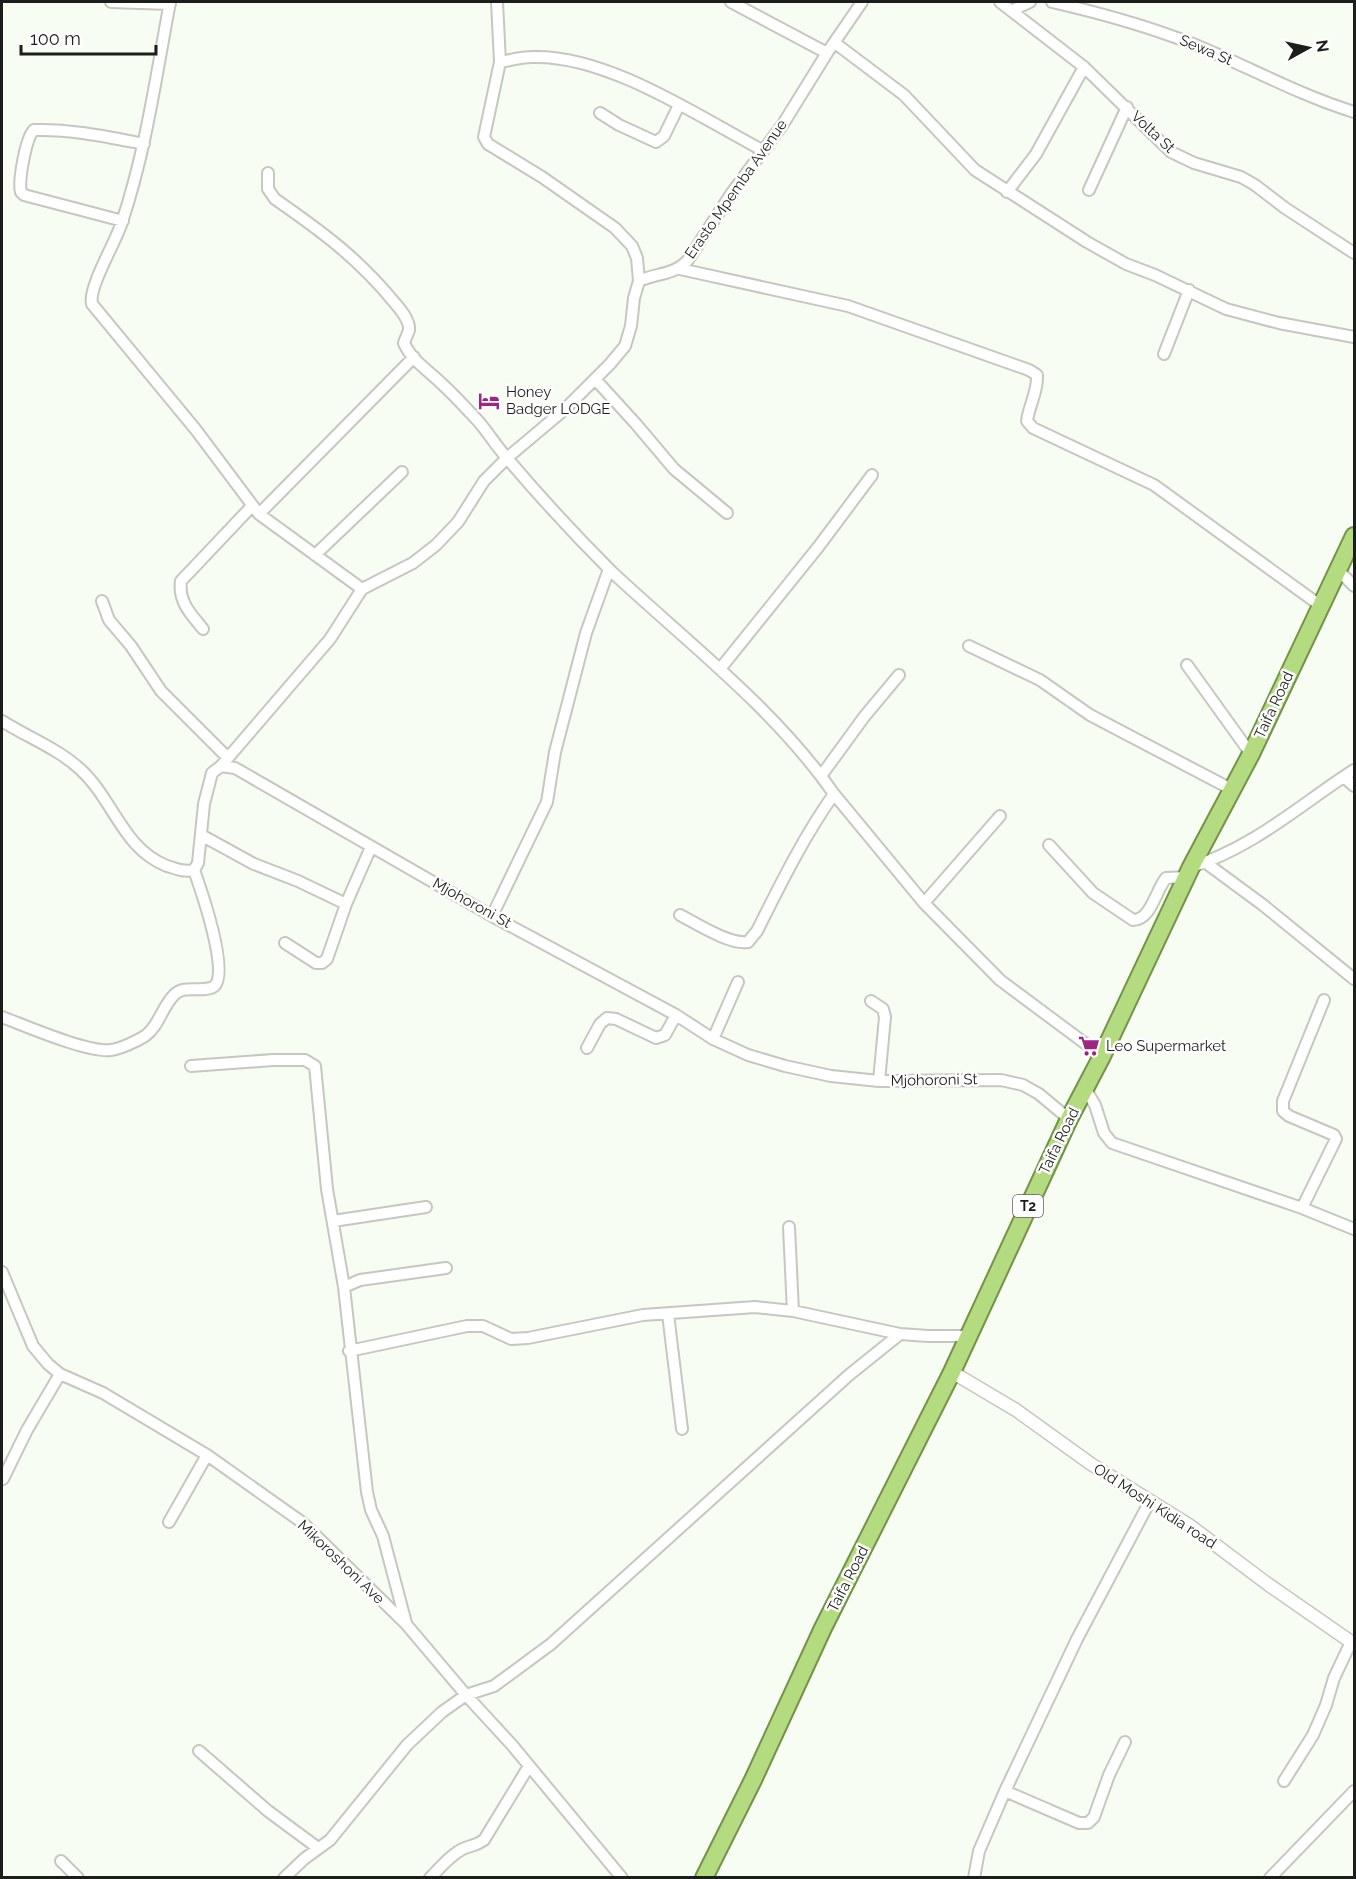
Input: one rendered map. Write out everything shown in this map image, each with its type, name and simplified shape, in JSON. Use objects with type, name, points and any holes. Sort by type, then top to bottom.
[{"type":"highway","name":"Taifa Road","points":[[704,1878],[753,1780],[823,1628],[952,1372],[1069,1119],[1195,869],[1231,789],[1251,754],[1354,536]]},
{"type":"street","points":[[111,2],[170,3],[144,144],[123,221],[92,291],[92,304],[196,430],[255,510],[362,589]]},
{"type":"street","points":[[2,1017],[82,1046],[112,1050],[145,1036],[178,992],[213,988],[219,983],[220,974],[211,925],[194,870],[198,863],[204,804],[212,773],[225,762],[330,639],[362,589],[413,563],[436,545],[458,522],[484,481],[507,458],[564,410],[625,346],[639,281],[637,258],[632,246],[615,228],[542,177],[488,144],[484,137],[500,62],[497,2]]},
{"type":"street","points":[[731,2],[827,53]]},
{"type":"street","name":"Erasto Mpemba Avenue","points":[[639,281],[680,269],[707,233],[762,150],[783,124],[862,2]]},
{"type":"street","name":"Volta St","points":[[1000,2],[1084,67],[1171,152],[1213,170],[1241,177],[1255,184],[1285,208],[1354,253]]},
{"type":"street","points":[[1013,10],[1030,2]]},
{"type":"street","name":"Sewa St","points":[[1052,2],[1116,17],[1154,29],[1354,112]]},
{"type":"street","points":[[835,43],[904,95],[975,170],[1126,264],[1189,290],[1226,309],[1354,337]]},
{"type":"street","points":[[500,62],[532,57],[589,64],[651,90],[762,150]]},
{"type":"street","points":[[1007,192],[1036,154],[1084,67]]},
{"type":"street","points":[[600,113],[619,125],[656,142],[664,136],[679,105]]},
{"type":"street","points":[[1089,190],[1127,107]]},
{"type":"street","points":[[123,221],[21,192],[20,179],[27,141],[34,130],[42,130],[82,132],[144,144]]},
{"type":"street","points":[[268,172],[268,189],[275,199],[351,255],[375,278],[400,309],[409,330],[404,343],[414,357],[479,422],[507,458],[609,569],[669,626],[720,669],[775,724],[821,776],[924,903],[1000,980],[1102,1056]]},
{"type":"street","points":[[680,269],[848,306],[1029,370],[1037,375],[1038,385],[1028,412],[1028,422],[1033,428],[1154,485],[1321,606]]},
{"type":"street","points":[[1164,354],[1189,290]]},
{"type":"street","points":[[202,629],[179,593],[181,582],[414,357]]},
{"type":"street","points":[[595,379],[674,469],[727,513]]},
{"type":"street","points":[[315,555],[402,472]]},
{"type":"street","points":[[720,669],[819,546],[872,475]]},
{"type":"street","points":[[492,916],[548,802],[555,752],[586,633],[609,569]]},
{"type":"street","points":[[1338,570],[1354,586]]},
{"type":"street","points":[[102,601],[110,620],[131,646],[161,691],[225,762]]},
{"type":"street","points":[[969,646],[1040,680],[1090,715],[1231,789]]},
{"type":"street","points":[[1187,665],[1251,754]]},
{"type":"street","points":[[821,776],[864,717],[899,675]]},
{"type":"street","points":[[2,721],[81,770],[113,811],[135,846],[155,861],[184,872],[194,870]]},
{"type":"street","name":"Mjohoroni St","points":[[225,762],[492,916],[676,1015],[713,1039],[748,1054],[785,1066],[831,1076],[879,1081],[1001,1080],[1023,1085],[1040,1094],[1069,1119]]},
{"type":"street","points":[[1048,845],[1093,893],[1122,915],[1133,920],[1141,919],[1166,878],[1195,869],[1243,845],[1354,770]]},
{"type":"street","points":[[1344,777],[1354,786]]},
{"type":"street","points":[[680,915],[741,944],[748,942],[757,931],[811,826],[834,794]]},
{"type":"street","points":[[924,903],[1000,816]]},
{"type":"street","points":[[201,835],[254,864],[298,881],[346,904]]},
{"type":"street","points":[[285,943],[316,963],[322,963],[327,958],[346,904],[372,847]]},
{"type":"street","points":[[1195,869],[1263,905],[1354,980]]},
{"type":"street","points":[[713,1039],[738,982]]},
{"type":"street","points":[[1302,1208],[1336,1139],[1334,1135],[1289,1116],[1283,1111],[1283,1101],[1323,1000]]},
{"type":"street","points":[[871,1001],[883,1009],[885,1017],[879,1081]]},
{"type":"street","points":[[587,1048],[600,1024],[607,1018],[616,1019],[656,1038],[664,1035],[676,1015]]},
{"type":"street","points":[[191,1066],[273,1060],[305,1060],[315,1066],[327,1189],[344,1287],[370,1510],[383,1536],[406,1624]]},
{"type":"street","points":[[1085,1088],[1095,1105],[1104,1133],[1112,1143],[1302,1208],[1354,1229]]},
{"type":"street","points":[[333,1221],[426,1207]]},
{"type":"street","points":[[789,1227],[793,1311]]},
{"type":"street","points":[[344,1287],[360,1280],[446,1268]]},
{"type":"street","name":"Mikoroshoni Ave","points":[[2,1272],[33,1346],[48,1364],[60,1374],[103,1394],[207,1455],[303,1523],[406,1624],[466,1695],[501,1732],[622,1878]]},
{"type":"street","points":[[350,1351],[467,1326],[483,1326],[511,1339],[528,1338],[643,1315],[755,1307],[793,1311],[900,1334],[967,1336]]},
{"type":"street","points":[[668,1314],[682,1429]]},
{"type":"street","points":[[284,1878],[330,1840],[407,1745],[442,1712],[466,1695],[494,1686],[551,1644],[849,1375],[900,1334]]},
{"type":"street","name":"Old Moshi Kidia road","points":[[952,1372],[1016,1410],[1091,1464],[1189,1525],[1269,1585],[1353,1643]]},
{"type":"street","points":[[3,1479],[27,1430],[60,1374]]},
{"type":"street","points":[[169,1522],[207,1455]]},
{"type":"street","points":[[974,1878],[979,1851],[1005,1791],[1077,1639],[1150,1501]]},
{"type":"street","points":[[1284,1781],[1313,1735],[1326,1705],[1334,1678],[1353,1643]]},
{"type":"street","points":[[1005,1791],[1079,1823],[1088,1823],[1094,1817],[1109,1775],[1125,1742]]},
{"type":"street","points":[[199,1751],[268,1811],[318,1848]]},
{"type":"street","points":[[430,1878],[457,1853],[484,1840],[529,1766]]},
{"type":"street","points":[[1270,1878],[1354,1791]]},
{"type":"street","points":[[61,1861],[78,1878]]},
{"type":"place","name":"Honey Badger LODGE","points":[[489,401]]},
{"type":"place","name":"Leo Supermarket","points":[[1089,1046]]}]
